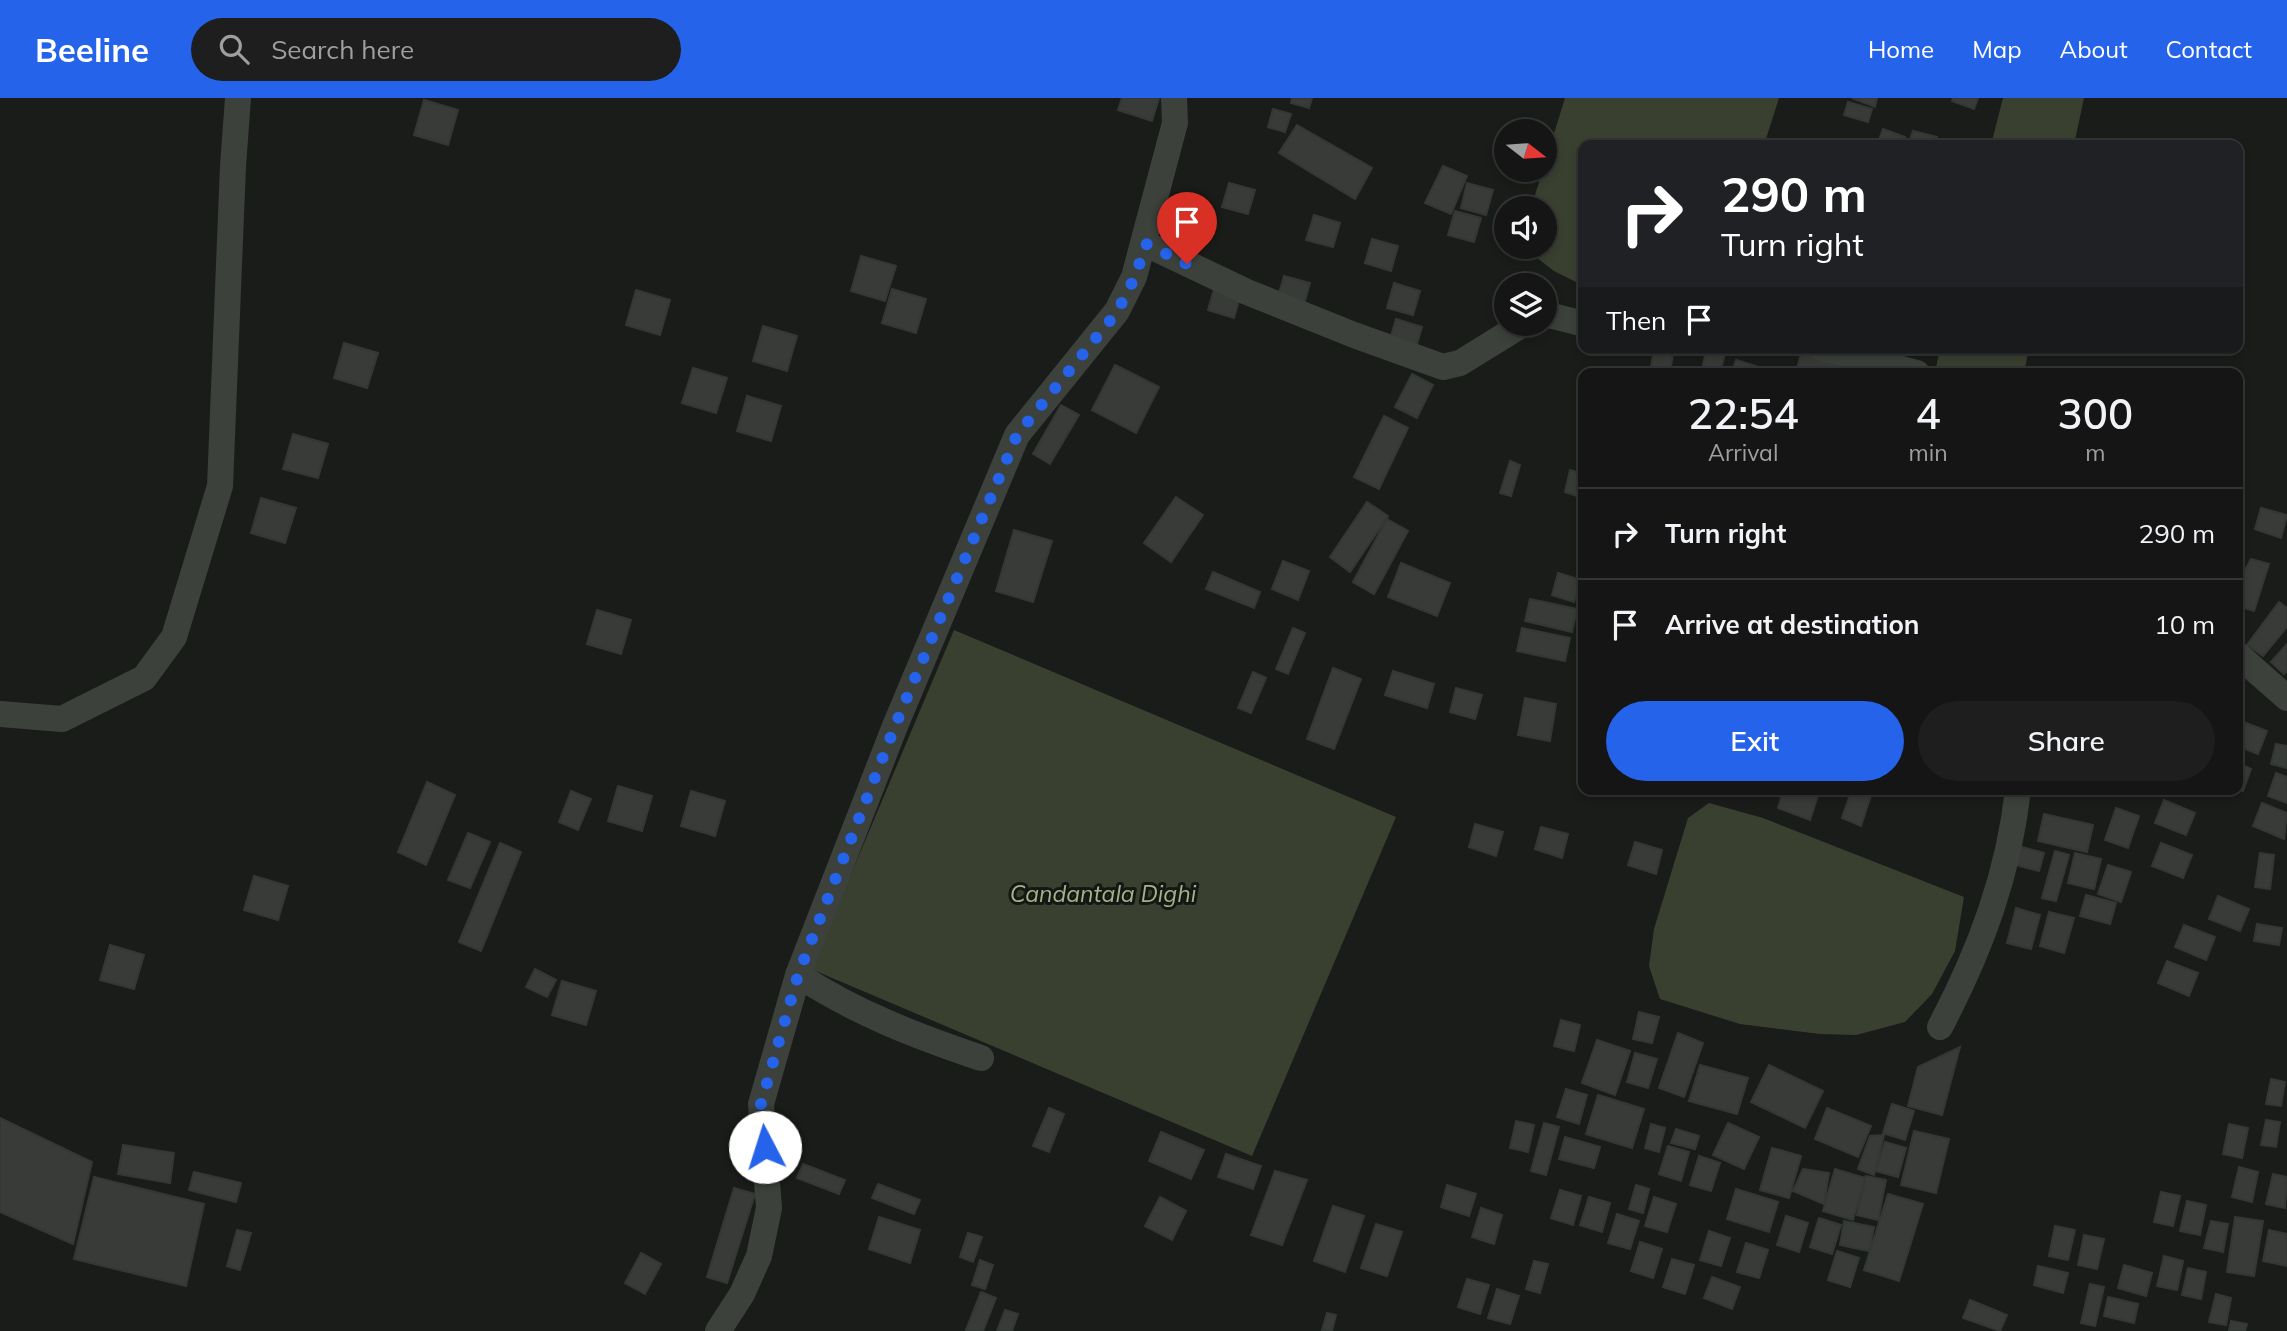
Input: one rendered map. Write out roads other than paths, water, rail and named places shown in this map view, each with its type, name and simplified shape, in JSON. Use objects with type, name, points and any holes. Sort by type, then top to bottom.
[{"type":"street","points":[[0,713],[62,719],[144,678],[174,637],[220,486],[238,98]]},
{"type":"street","points":[[718,1331],[742,1294],[759,1255],[769,1208],[761,1104],[798,975],[895,726],[1017,435],[1117,312],[1135,277],[1146,244],[1175,123],[1174,98]]},
{"type":"street","points":[[1146,244],[1247,292],[1443,367],[1460,363],[1504,336]]},
{"type":"street","points":[[1557,317],[1578,322]]},
{"type":"street","points":[[1845,354],[1898,368]]},
{"type":"street","points":[[2243,659],[2287,698]]},
{"type":"street","points":[[1940,1027],[1966,978],[1990,918],[2012,841],[2017,795]]},
{"type":"street","points":[[798,975],[838,1001],[891,1027],[981,1058]]},
{"type":"water","points":[[1565,98],[1779,98],[1766,140],[1578,140],[1578,283],[1554,271],[1538,259],[1557,259],[1557,196],[1535,196],[1539,182],[1558,182],[1558,121]]},
{"type":"water","points":[[2003,98],[2084,98],[2075,140],[1992,140]]},
{"type":"water","points":[[1939,354],[2028,354],[2025,368],[1936,368]]},
{"type":"water","name":"Candantala Dighi","points":[[954,630],[1396,817],[1252,1156],[811,969]]},
{"type":"water","points":[[1709,803],[1763,818],[1964,897],[1955,951],[1932,994],[1905,1022],[1856,1035],[1820,1034],[1740,1024],[1660,999],[1649,966],[1654,929],[1688,818]]}]
